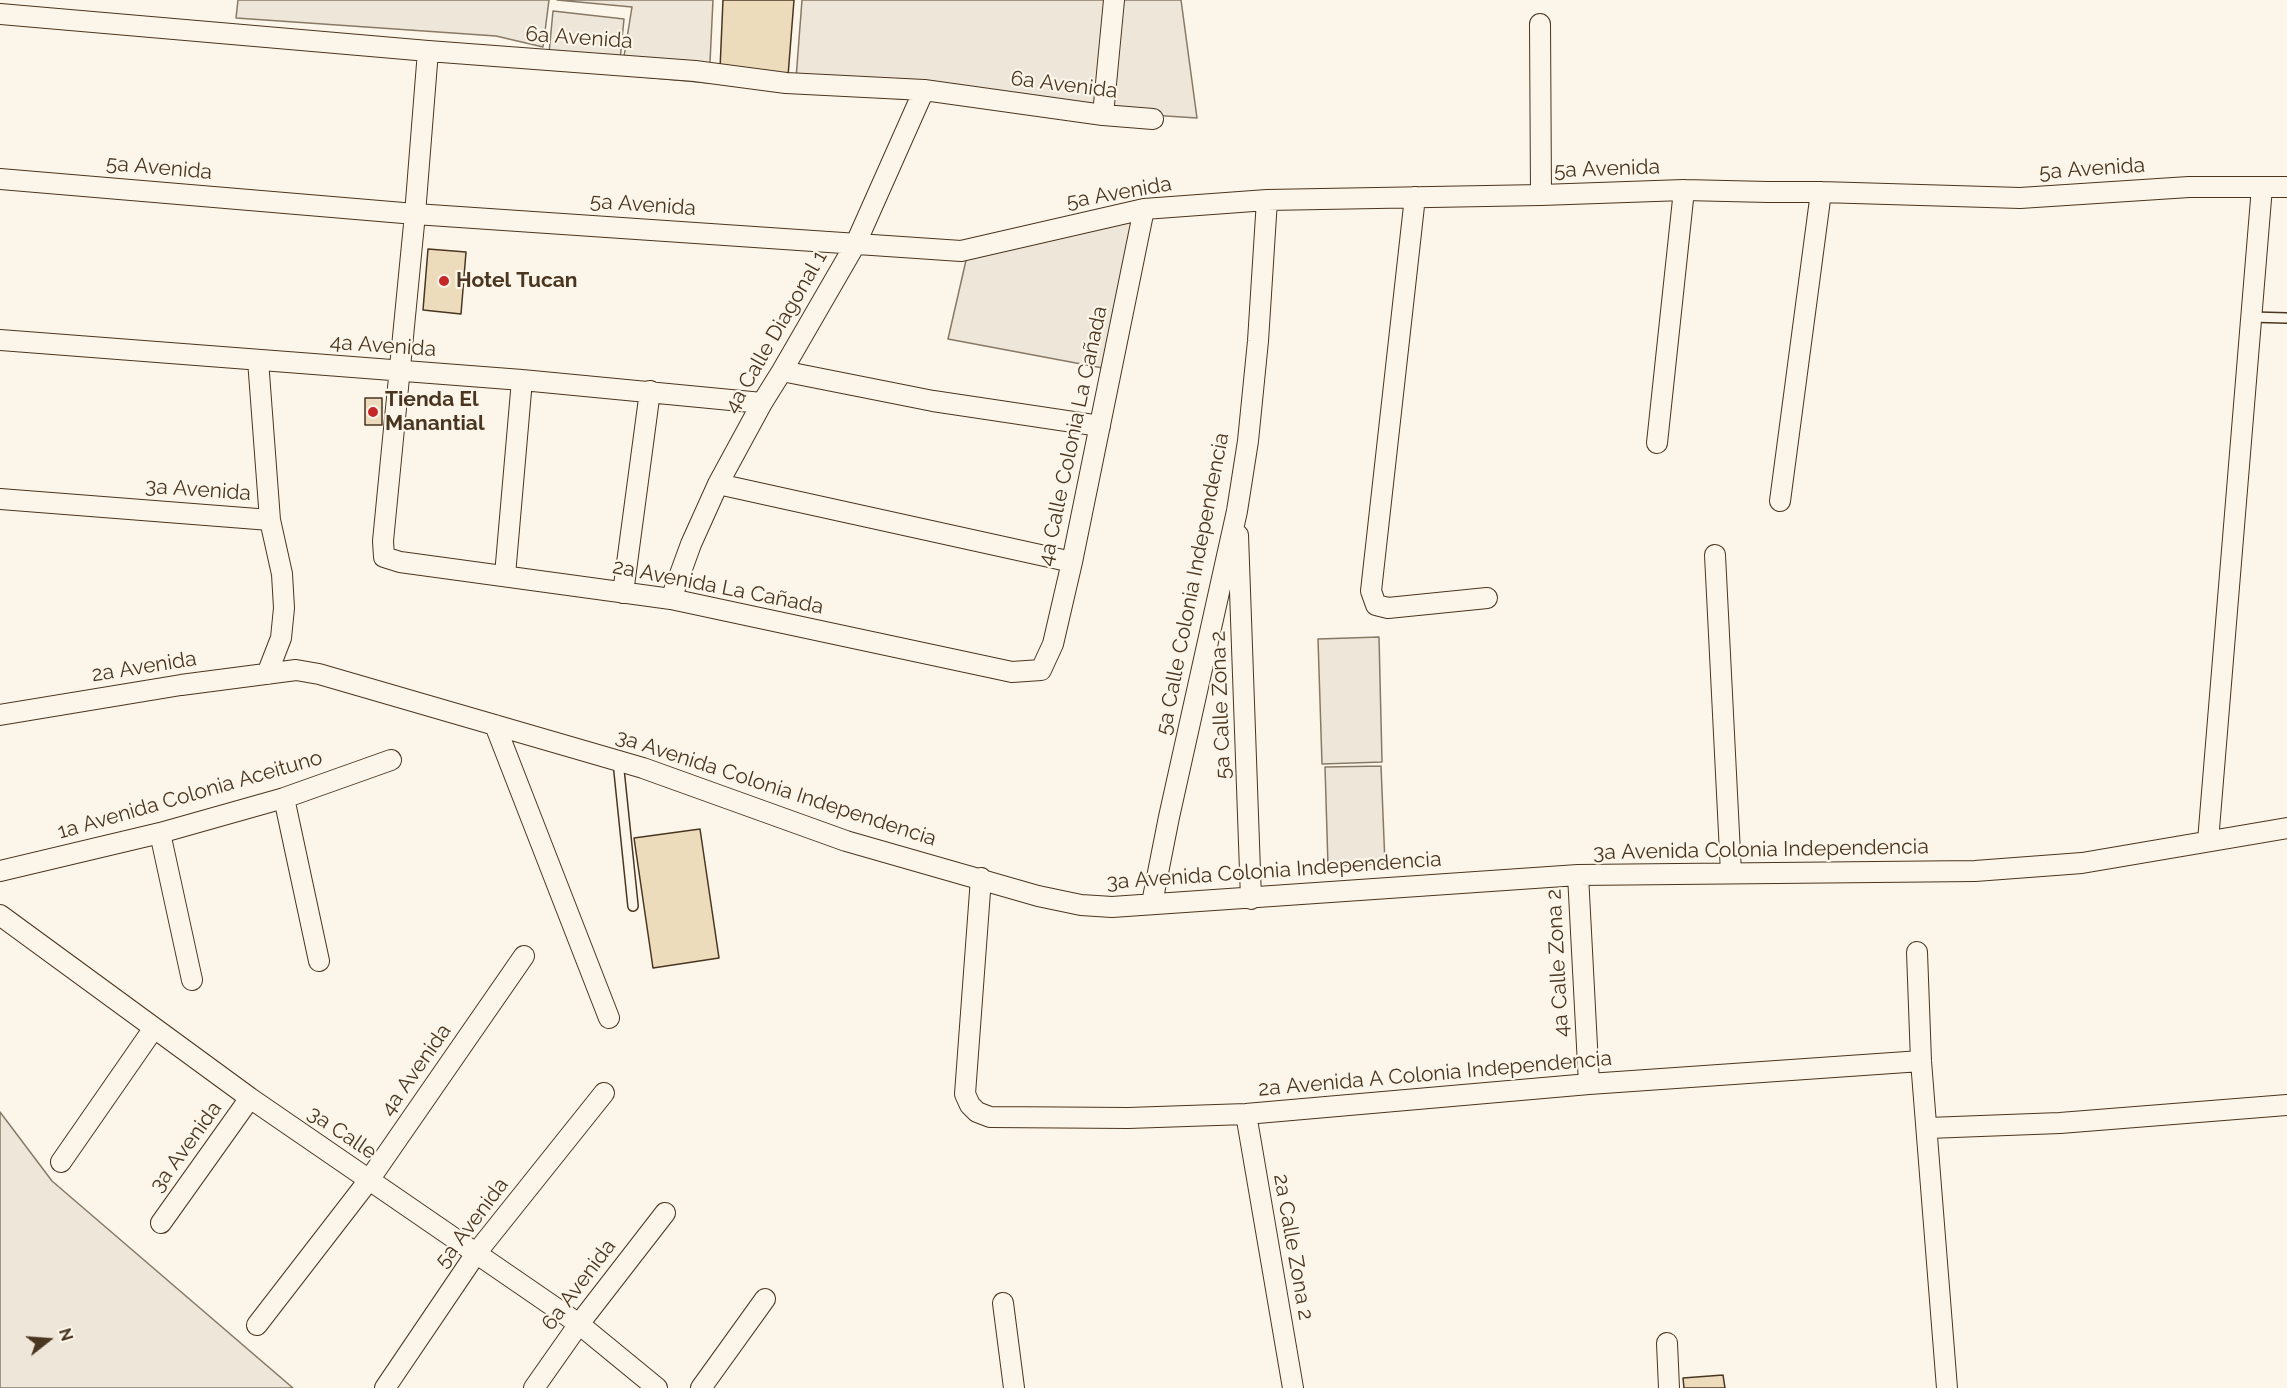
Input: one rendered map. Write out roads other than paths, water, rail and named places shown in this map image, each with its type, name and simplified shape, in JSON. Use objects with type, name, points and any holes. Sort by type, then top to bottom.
[{"type":"street","points":[[1104,115],[1114,0]]},
{"type":"street","name":"6a Avenida","points":[[1,13],[428,51],[695,71],[786,83],[924,90],[1104,115],[1153,119]]},
{"type":"street","points":[[1540,24],[1541,195]]},
{"type":"street","points":[[399,371],[428,51]]},
{"type":"street","name":"4a Calle Diagonal 1","points":[[671,598],[717,484],[855,243],[924,90]]},
{"type":"street","name":"5a Avenida","points":[[0,179],[415,214],[961,250],[1143,209],[1267,200],[1541,195],[1684,189],[2020,198],[2189,187],[2287,187]]},
{"type":"street","points":[[2208,841],[2262,187]]},
{"type":"street","points":[[1657,443],[1684,189]]},
{"type":"street","points":[[1780,501],[1821,192]]},
{"type":"street","points":[[1415,197],[1371,591],[1376,604],[1388,608],[1487,598]]},
{"type":"street","name":"5a Calle Colonia Independencia","points":[[1152,903],[1168,817],[1236,511],[1248,441],[1257,352],[1267,200]]},
{"type":"street","name":"4a Calle Colonia La Cañada","points":[[1041,670],[1053,644],[1072,562],[1143,209]]},
{"type":"street","name":"4a Avenida","points":[[0,340],[522,380],[762,403]]},
{"type":"street","points":[[258,360],[270,520]]},
{"type":"street","name":"2a Avenida La Cañada","points":[[399,371],[382,541],[384,557],[400,562],[671,598],[1012,672],[1041,670]]},
{"type":"street","points":[[782,371],[933,400],[1100,426]]},
{"type":"street","points":[[505,575],[522,380]]},
{"type":"street","points":[[623,593],[650,391]]},
{"type":"street","points":[[717,484],[1072,562]]},
{"type":"street","name":"3a Avenida","points":[[0,499],[270,520],[282,574],[284,608],[281,638],[267,674]]},
{"type":"street","name":"5a Calle Zona 2","points":[[1236,511],[1251,898]]},
{"type":"street","points":[[1715,555],[1731,873]]},
{"type":"street","name":"3a Avenida Colonia Independencia","points":[[296,670],[319,674],[618,760],[846,841],[1038,896],[1081,905],[1112,907],[1578,876],[1975,872],[2082,863],[2287,828]]},
{"type":"street","name":"2a Avenida","points":[[0,715],[181,685],[296,670]]},
{"type":"street","points":[[495,725],[609,1018]]},
{"type":"street","name":"1a Avenida Colonia Aceituno","points":[[0,871],[160,833],[284,798],[391,760]]},
{"type":"street","points":[[284,798],[319,961]]},
{"type":"street","points":[[160,833],[192,980]]},
{"type":"street","name":"4a Calle Zona 2","points":[[1578,876],[1589,1084]]},
{"type":"street","name":"2a Avenida A Colonia Independencia","points":[[981,879],[965,1094],[970,1105],[977,1112],[990,1117],[1128,1118],[1246,1114],[1589,1084],[1921,1061]]},
{"type":"street","name":"3a Calle","points":[[0,915],[250,1098],[579,1324],[657,1388]]},
{"type":"street","points":[[1917,952],[1921,1061],[1947,1388]]},
{"type":"street","name":"4a Avenida","points":[[257,1325],[369,1180],[524,956]]},
{"type":"street","points":[[61,1162],[154,1028]]},
{"type":"street","name":"5a Avenida","points":[[385,1388],[477,1252],[604,1093]]},
{"type":"street","name":"3a Avenida","points":[[161,1223],[250,1098]]},
{"type":"street","points":[[1928,1128],[2060,1123],[2287,1105]]},
{"type":"street","name":"2a Calle Zona 2","points":[[1246,1114],[1293,1388]]},
{"type":"street","name":"6a Avenida","points":[[534,1388],[579,1324],[665,1213]]},
{"type":"street","points":[[701,1388],[765,1299]]},
{"type":"street","points":[[1004,1303],[1014,1388]]},
{"type":"street","points":[[1667,1343],[1669,1388]]},
{"type":"lane","points":[[2251,317],[2287,318]]},
{"type":"lane","points":[[618,760],[633,906]]},
{"type":"place","name":"Hotel Tucan","points":[[444,281]]},
{"type":"place","name":"Tienda El Manantial","points":[[373,412]]}]
